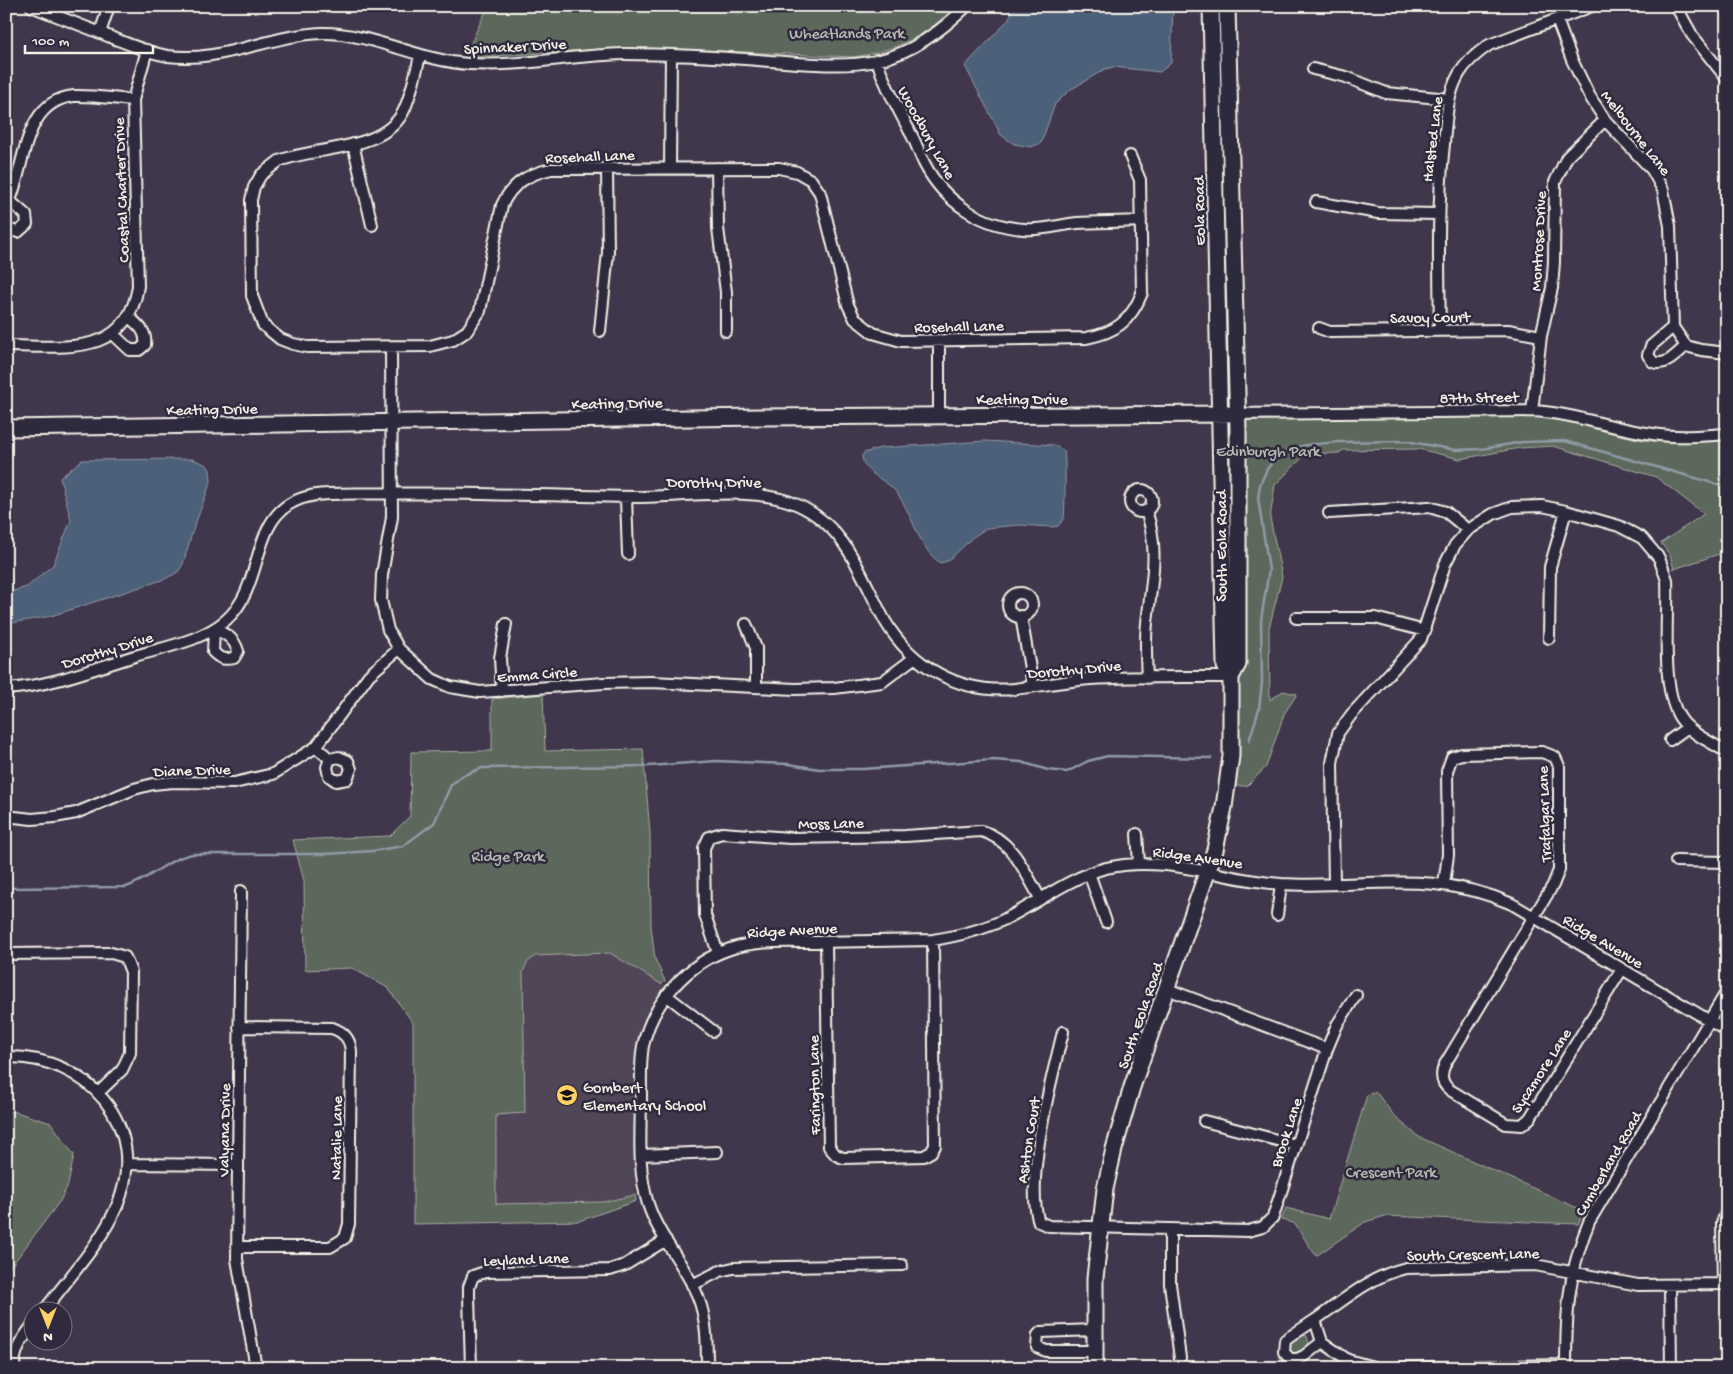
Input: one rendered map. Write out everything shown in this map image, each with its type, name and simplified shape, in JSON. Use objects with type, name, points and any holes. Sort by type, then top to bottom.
[{"type":"street","name":"Spinnaker Drive","points":[[31,6],[147,50],[183,58],[204,57],[300,36],[323,33],[361,39],[420,56],[446,61],[488,64],[594,56],[671,55],[829,65],[855,64],[877,60],[925,41],[948,25],[967,6]]},
{"type":"street","points":[[100,33],[109,6]]},
{"type":"street","name":"Eola Road","points":[[1210,6],[1229,414]]},
{"type":"street","name":"Eola Road","points":[[1227,6],[1229,414]]},
{"type":"street","name":"Halsted Lane","points":[[1440,331],[1438,214],[1449,99],[1458,75],[1475,54],[1504,39],[1592,6]]},
{"type":"street","points":[[1676,6],[1692,35],[1727,79]]},
{"type":"street","name":"Melbourne Lane","points":[[1557,20],[1572,60],[1589,95],[1605,120],[1652,170],[1663,190],[1670,226],[1673,327]]},
{"type":"street","name":"Coastal Charter Drive","points":[[6,346],[78,346],[104,340],[122,326],[133,310],[138,286],[133,100],[147,50]]},
{"type":"street","points":[[670,167],[671,55]]},
{"type":"street","name":"Rosehall Lane","points":[[420,56],[405,109],[397,122],[374,138],[290,157],[269,167],[254,187],[251,200],[252,296],[263,324],[280,339],[307,347],[391,347],[444,343],[467,331],[475,322],[480,311],[502,205],[508,193],[519,182],[534,173],[551,169],[670,167],[779,168],[798,172],[811,180],[820,193],[826,209],[848,305],[855,319],[873,334],[901,340],[1086,338],[1102,336],[1128,320],[1136,308],[1142,293],[1140,180],[1130,156]]},
{"type":"street","name":"Woodbury Lane","points":[[877,60],[890,98],[911,133],[925,164],[940,188],[960,207],[978,217],[1006,227],[1027,230],[1076,224],[1141,221]]},
{"type":"street","points":[[1313,69],[1346,77],[1386,93],[1449,99]]},
{"type":"street","points":[[6,229],[18,232],[27,224],[26,215],[8,205],[30,130],[44,111],[55,103],[76,96],[133,100]]},
{"type":"street","name":"Montrose Drive","points":[[1532,410],[1541,336],[1552,288],[1555,182],[1567,157],[1605,120]]},
{"type":"street","points":[[353,144],[372,225]]},
{"type":"street","points":[[716,168],[719,235],[726,292],[726,331]]},
{"type":"street","points":[[600,332],[608,252],[607,169]]},
{"type":"street","points":[[1316,202],[1378,213],[1438,214]]},
{"type":"street","points":[[113,334],[130,350],[139,350],[146,345],[146,338],[142,329],[129,317]]},
{"type":"street","points":[[1686,346],[1668,361],[1660,364],[1653,362],[1648,355],[1651,346],[1673,327],[1686,346],[1727,353]]},
{"type":"street","name":"Savoy Court","points":[[1319,328],[1330,332],[1508,330],[1541,336]]},
{"type":"street","points":[[939,340],[939,416]]},
{"type":"street","name":"Emma Circle","points":[[391,347],[391,525],[382,575],[381,600],[388,630],[398,649],[424,674],[441,683],[470,691],[651,682],[816,689],[871,685],[888,679],[914,658]]},
{"type":"street","name":"87th Street","points":[[1229,414],[1532,410],[1567,414],[1653,434],[1688,437],[1727,434]]},
{"type":"street","name":"Keating Drive","points":[[6,428],[1229,414]]},
{"type":"street","name":"South Eola Road","points":[[1095,1368],[1095,1278],[1099,1227],[1120,1124],[1207,872],[1220,828],[1231,756],[1231,677],[1225,666],[1229,414]]},
{"type":"street","name":"Dorothy Drive","points":[[6,689],[54,682],[204,635],[228,619],[244,597],[252,577],[261,542],[278,514],[300,499],[317,494],[392,493],[626,497],[758,494],[779,498],[808,510],[832,528],[851,552],[890,629],[899,642],[914,658],[938,675],[964,685],[1001,689],[1088,679],[1231,677]]},
{"type":"street","points":[[626,497],[628,554]]},
{"type":"street","points":[[1334,883],[1332,763],[1336,738],[1350,715],[1415,646],[1425,631],[1445,564],[1455,545],[1468,530],[1492,514],[1512,507],[1542,506],[1566,511],[1629,530],[1642,538],[1659,558],[1667,580],[1669,693],[1675,711],[1688,727],[1727,752]]},
{"type":"street","points":[[1329,513],[1429,507],[1446,512],[1468,530]]},
{"type":"street","points":[[1146,511],[1153,532],[1155,552],[1146,625],[1147,678]]},
{"type":"street","points":[[1548,638],[1550,567],[1566,511]]},
{"type":"street","points":[[1022,616],[1033,686]]},
{"type":"street","points":[[1296,618],[1375,618],[1425,631]]},
{"type":"street","points":[[502,690],[500,658],[506,624]]},
{"type":"street","points":[[746,624],[756,648],[756,687]]},
{"type":"street","name":"Diane Drive","points":[[6,816],[32,819],[68,815],[134,789],[153,784],[174,782],[222,784],[253,780],[287,767],[316,747],[368,675],[398,649]]},
{"type":"street","points":[[1670,740],[1688,727]]},
{"type":"street","points":[[316,747],[330,759]]},
{"type":"street","name":"Trafalgar Lane","points":[[1444,884],[1448,855],[1447,770],[1452,757],[1462,754],[1542,752],[1555,757],[1559,766],[1561,862],[1556,877],[1534,916]]},
{"type":"street","name":"Moss Lane","points":[[718,953],[706,920],[704,848],[709,837],[722,833],[790,838],[905,836],[981,831],[992,835],[1007,845],[1040,898]]},
{"type":"street","points":[[1137,834],[1139,864]]},
{"type":"street","points":[[1676,862],[1727,862]]},
{"type":"street","name":"Ridge Avenue","points":[[707,1368],[705,1322],[692,1285],[666,1240],[648,1202],[641,1155],[641,1056],[651,1021],[666,995],[687,974],[718,953],[756,943],[933,940],[966,934],[984,928],[1089,873],[1139,864],[1180,866],[1281,884],[1444,884],[1487,894],[1534,916],[1727,1031]]},
{"type":"street","points":[[1089,873],[1106,922]]},
{"type":"street","points":[[1277,915],[1281,884]]},
{"type":"street","name":"Valyana Drive","points":[[241,891],[237,1247],[238,1268],[256,1368]]},
{"type":"street","name":"Sycamore Lane","points":[[1534,916],[1445,1064],[1441,1075],[1445,1086],[1450,1090],[1506,1124],[1522,1125],[1530,1118],[1622,969]]},
{"type":"street","name":"Farington Lane","points":[[826,942],[829,1147],[836,1155],[849,1158],[924,1156],[931,1152],[935,1146],[933,940]]},
{"type":"street","points":[[6,954],[111,953],[125,957],[131,972],[130,1053],[122,1070],[98,1092]]},
{"type":"street","points":[[1167,989],[1327,1049]]},
{"type":"street","name":"Cumberland Road","points":[[1566,1366],[1567,1300],[1580,1244],[1597,1208],[1727,991]]},
{"type":"street","points":[[666,995],[713,1031]]},
{"type":"street","name":"Brook Lane","points":[[1099,1227],[1248,1231],[1263,1227],[1273,1217],[1327,1049],[1337,1025],[1356,995]]},
{"type":"street","name":"Natalie Lane","points":[[237,1247],[334,1246],[348,1234],[350,1198],[351,1051],[348,1039],[332,1028],[239,1026]]},
{"type":"street","name":"Ashton Court","points":[[1063,1032],[1036,1166],[1034,1209],[1039,1222],[1050,1226],[1099,1227]]},
{"type":"street","points":[[6,1057],[30,1057],[52,1062],[76,1074],[98,1092],[120,1129],[126,1164],[122,1191],[111,1219],[50,1302]]},
{"type":"street","points":[[1204,1121],[1296,1145]]},
{"type":"street","points":[[641,1155],[716,1152]]},
{"type":"street","points":[[126,1164],[238,1165]]},
{"type":"street","points":[[1725,1284],[1722,1223],[1727,1208]]},
{"type":"street","points":[[1170,1229],[1170,1284],[1180,1358]]},
{"type":"street","name":"Leyland Lane","points":[[471,1368],[469,1296],[473,1276],[485,1272],[610,1270],[625,1265],[666,1240]]},
{"type":"street","points":[[692,1285],[720,1271],[733,1268],[902,1265]]},
{"type":"street","name":"South Crescent Lane","points":[[1322,1342],[1297,1359],[1290,1359],[1284,1352],[1285,1340],[1367,1283],[1388,1272],[1406,1268],[1534,1265],[1638,1285],[1725,1284]]},
{"type":"street","points":[[1670,1286],[1671,1368]]},
{"type":"street","points":[[1315,1320],[1322,1342],[1348,1360],[1377,1368]]},
{"type":"street","points":[[1094,1330],[1041,1332],[1038,1334],[1036,1343],[1038,1347],[1046,1352],[1094,1351]]},
{"type":"street","points":[[14,1368],[14,1359],[22,1340]]},
{"type":"street","points":[[1398,1368],[1566,1366]]},
{"type":"shaded area","name":"Gombert Elementary School","points":[[610,953],[664,985],[647,1014],[637,1044],[633,1071],[635,1195],[603,1202],[496,1205],[496,1114],[501,1114],[524,1066],[523,972],[527,963],[535,956]]},
{"type":"green space","name":"Wheatlands Park","points":[[488,6],[954,6],[944,17],[921,34],[882,51],[854,57],[621,48],[464,58]]},
{"type":"green space","points":[[1216,6],[1220,6],[1228,345],[1223,266]]},
{"type":"green space","name":"Edinburgh Park","points":[[1534,416],[1561,420],[1643,440],[1685,443],[1727,440],[1727,679],[1726,582],[1719,554],[1674,569],[1670,555],[1661,543],[1704,514],[1656,477],[1553,446],[1520,448],[1460,459],[1419,449],[1343,450],[1339,453],[1306,454],[1275,485],[1270,518],[1282,577],[1269,628],[1270,700],[1283,691],[1297,694],[1284,714],[1266,767],[1247,786],[1234,786],[1238,428],[1245,420]]},
{"type":"green space","name":"Ridge Park","points":[[543,694],[545,751],[643,749],[650,833],[651,926],[655,959],[665,981],[661,984],[610,953],[535,956],[527,963],[523,972],[525,1113],[496,1115],[496,1204],[603,1202],[635,1195],[636,1201],[579,1221],[413,1224],[413,1023],[388,988],[352,968],[305,970],[304,881],[293,840],[390,836],[410,816],[411,752],[492,751],[492,699]]},
{"type":"green space","name":"Crescent Park","points":[[1376,1092],[1395,1117],[1419,1137],[1584,1211],[1578,1224],[1385,1216],[1365,1222],[1316,1256],[1294,1223],[1281,1220],[1286,1208],[1329,1219],[1367,1095]]},
{"type":"green space","points":[[6,1112],[16,1112],[51,1123],[74,1155],[68,1185],[60,1201],[6,1273]]},
{"type":"green space","points":[[1302,1335],[1307,1336],[1309,1345],[1301,1352],[1290,1352],[1289,1344]]},
{"type":"water","points":[[1015,6],[1173,6],[1171,63],[1160,72],[1113,67],[1105,69],[1070,90],[1055,104],[1041,143],[1031,147],[1014,144],[1001,135],[965,66],[1008,20]]},
{"type":"water","points":[[986,441],[1054,445],[1064,451],[1064,519],[1058,526],[1052,527],[1019,525],[987,528],[973,537],[948,561],[940,563],[932,556],[920,539],[907,510],[896,492],[866,467],[862,456],[864,453],[880,448]]},
{"type":"water","points":[[192,459],[207,465],[210,470],[211,481],[183,564],[178,572],[165,579],[51,616],[6,624],[6,593],[27,587],[53,565],[71,520],[60,478],[82,460]]},
{"type":"waterway","points":[[1249,741],[1259,709],[1262,682],[1261,620],[1269,570],[1258,498],[1260,485],[1267,469],[1274,460],[1287,450],[1306,445],[1339,442],[1406,441],[1456,450],[1481,449],[1523,442],[1565,441],[1727,487]]},
{"type":"waterway","points":[[6,888],[126,887],[144,879],[167,864],[193,854],[325,854],[373,851],[403,846],[434,823],[451,785],[462,776],[482,768],[649,766],[716,761],[789,764],[819,769],[863,769],[993,760],[1021,762],[1048,770],[1067,772],[1088,761],[1108,756],[1211,758]]},
{"type":"place","name":"Gombert Elementary School","points":[[567,1095]]}]
